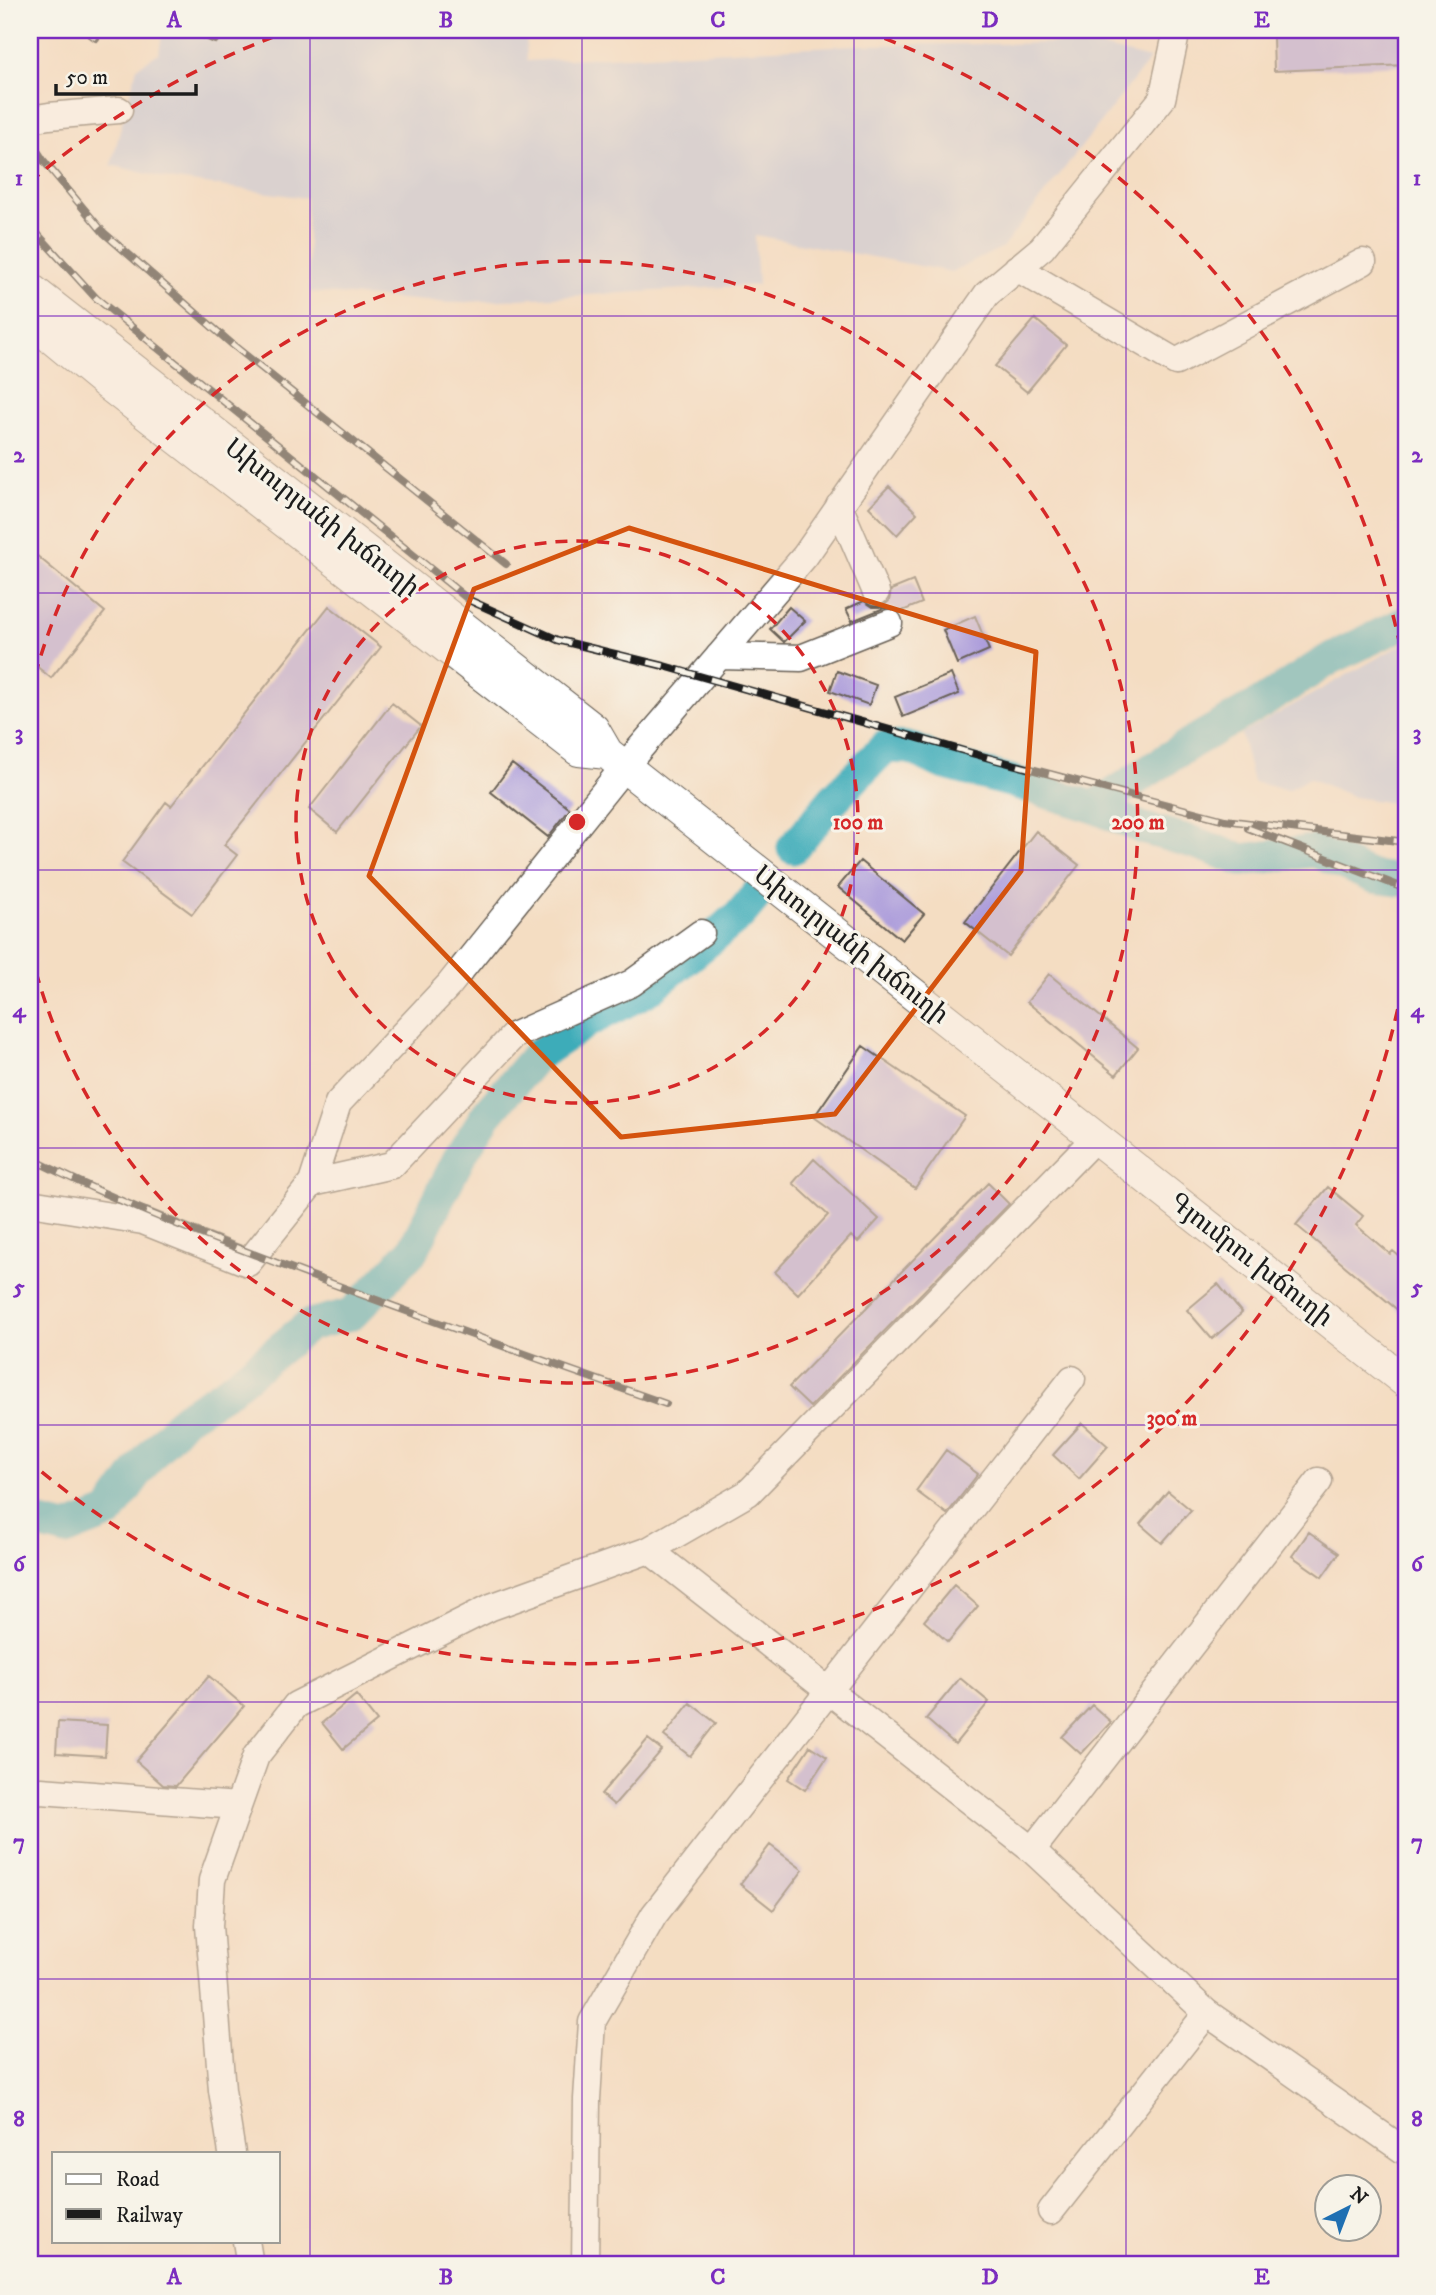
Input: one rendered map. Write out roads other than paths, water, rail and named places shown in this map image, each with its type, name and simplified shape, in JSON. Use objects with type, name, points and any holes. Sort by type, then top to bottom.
[{"type":"main road","name":"Ախուրյանի խճուղի","points":[[30,289],[593,729],[615,760],[1096,1137]]},
{"type":"main road","name":"Ախուրյանի խճուղի","points":[[30,320],[104,381],[579,750],[615,760]]},
{"type":"main road","name":"Գյումրու խճուղի","points":[[1096,1137],[1406,1382]]},
{"type":"street","points":[[30,1203],[143,1221],[248,1263],[312,1183],[338,1103],[449,985],[615,760],[719,656],[805,556],[987,294],[1042,248],[1163,99],[1177,30]]},
{"type":"street","points":[[30,119],[119,110]]},
{"type":"street","points":[[1017,268],[1176,362],[1363,262]]},
{"type":"street","points":[[839,506],[876,592]]},
{"type":"street","points":[[719,656],[801,658],[889,623]]},
{"type":"street","points":[[312,1183],[392,1164],[513,1036],[632,984],[701,933]]},
{"type":"street","points":[[232,2152],[222,2090],[209,1926],[212,1880],[256,1756],[296,1705],[491,1607],[649,1550],[748,1493],[1096,1137]]},
{"type":"street","points":[[585,2265],[587,2099],[592,2022],[654,1916],[1072,1379]]},
{"type":"street","points":[[1032,1850],[1319,1480]]},
{"type":"street","points":[[649,1550],[1032,1850],[1207,2013],[1406,2152]]},
{"type":"street","points":[[30,1793],[41,1791],[238,1806]]},
{"type":"street","points":[[1051,2211],[1207,2013]]},
{"type":"street","points":[[246,2242],[250,2265]]},
{"type":"waterway","points":[[1094,807],[1191,743],[1330,659],[1406,622]]},
{"type":"waterway","points":[[793,848],[833,800],[885,747],[911,748],[942,763],[1094,807],[1142,828],[1196,843],[1241,860],[1314,851],[1373,877],[1406,881]]},
{"type":"waterway","points":[[30,1521],[66,1530],[109,1513],[146,1461],[184,1418],[227,1391],[309,1325],[352,1314],[413,1250],[459,1158],[487,1114],[537,1055],[585,1023],[648,990],[739,916],[759,892]]},
{"type":"railway","points":[[85,30],[96,38]]},
{"type":"railway","points":[[192,30],[215,40]]},
{"type":"railway","points":[[30,140],[43,160],[104,233],[233,345],[506,564]]},
{"type":"railway","points":[[30,226],[96,298],[469,600],[558,640],[664,666],[989,758],[1225,820],[1406,842]]},
{"type":"railway","points":[[1248,828],[1406,889]]},
{"type":"railway","points":[[30,1158],[176,1224],[250,1253],[666,1404]]}]
